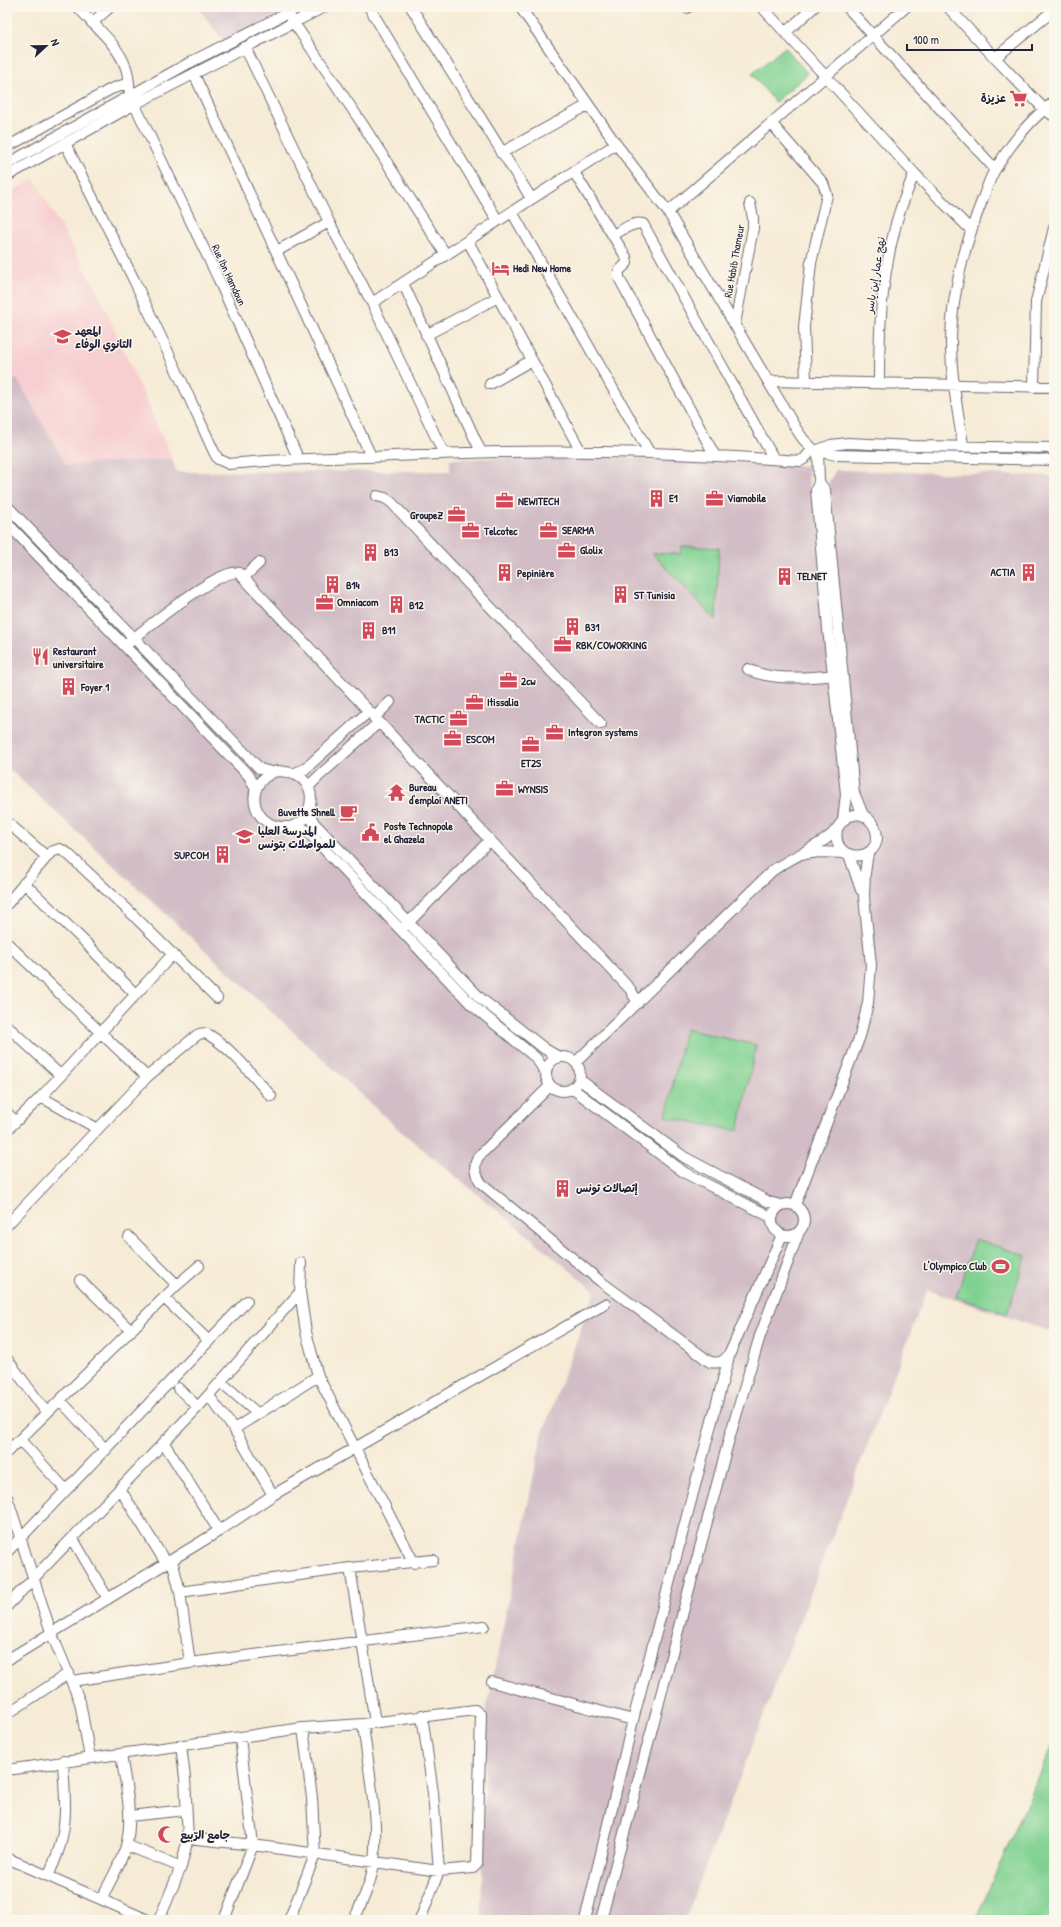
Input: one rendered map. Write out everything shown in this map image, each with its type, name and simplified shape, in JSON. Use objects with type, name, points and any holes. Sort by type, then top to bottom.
[{"type":"street","points":[[78,7],[119,54],[126,68],[132,100]]},
{"type":"street","points":[[92,23],[110,7]]},
{"type":"street","points":[[7,164],[132,100],[194,74],[245,47],[290,18],[299,7],[305,16]]},
{"type":"street","points":[[7,176],[65,143],[189,63],[290,18],[305,16],[324,7]]},
{"type":"street","points":[[369,7],[498,221]]},
{"type":"street","points":[[411,7],[501,153],[531,198]]},
{"type":"street","points":[[520,7],[616,144],[668,212],[795,427],[815,450],[819,482],[825,490],[833,628],[854,793],[863,815],[876,828],[877,839],[868,853],[865,873],[864,898],[871,964],[868,1003],[860,1036],[795,1205]]},
{"type":"street","points":[[762,7],[914,173],[971,230]]},
{"type":"street","points":[[785,33],[814,7]]},
{"type":"street","points":[[847,7],[995,169]]},
{"type":"street","points":[[668,212],[906,7]]},
{"type":"street","points":[[953,9],[996,58],[1044,108],[1054,116]]},
{"type":"street","points":[[996,58],[1054,10]]},
{"type":"street","points":[[290,18],[361,122],[446,256]]},
{"type":"street","points":[[245,47],[329,222],[372,303],[444,454]]},
{"type":"street","points":[[194,74],[371,456]]},
{"type":"street","points":[[7,147],[111,89],[129,83]]},
{"type":"street","name":"Rue Ibn Hamdoun","points":[[132,100],[218,278],[298,458]]},
{"type":"street","points":[[963,445],[953,385],[951,342],[955,297],[971,230],[995,169],[1032,121],[1044,108],[1054,102]]},
{"type":"street","points":[[501,153],[588,105]]},
{"type":"street","points":[[772,124],[823,183],[827,195],[811,263],[804,327],[806,381]]},
{"type":"street","points":[[65,143],[134,280],[214,452],[218,459],[229,464],[298,458],[580,450],[649,452],[801,461],[815,450],[843,443],[913,446],[963,445],[1054,448]]},
{"type":"street","points":[[372,303],[616,144]]},
{"type":"street","points":[[574,172],[628,261],[619,271],[619,278],[715,456]]},
{"type":"street","name":"نهج عمار إبن ياسر","points":[[879,383],[879,327],[886,269],[895,226],[914,173]]},
{"type":"street","name":"Rue Habib Thameur","points":[[735,324],[753,228],[750,203]]},
{"type":"street","points":[[512,212],[649,452]]},
{"type":"street","points":[[277,251],[329,222]]},
{"type":"street","points":[[613,235],[633,224],[642,224],[774,459]]},
{"type":"street","points":[[1034,387],[1036,302],[1054,228]]},
{"type":"street","points":[[468,241],[580,450]]},
{"type":"street","points":[[403,283],[481,452]]},
{"type":"street","points":[[426,335],[498,297]]},
{"type":"street","points":[[490,384],[532,360]]},
{"type":"street","points":[[769,381],[1054,387]]},
{"type":"street","points":[[815,450],[836,455],[874,457],[1054,460]]},
{"type":"street","points":[[376,496],[385,498],[391,502],[601,724]]},
{"type":"street","points":[[7,506],[260,769],[272,772]]},
{"type":"street","points":[[7,523],[249,776],[255,788]]},
{"type":"street","points":[[244,577],[259,563]]},
{"type":"street","points":[[125,646],[224,574],[235,572],[244,577],[373,718],[630,989],[638,1002]]},
{"type":"street","points":[[748,669],[764,676],[783,677],[838,675]]},
{"type":"street","points":[[838,675],[846,794],[843,819],[837,830],[835,838],[838,846],[847,854],[864,898]]},
{"type":"street","points":[[308,787],[390,702]]},
{"type":"street","points":[[295,773],[305,769],[373,718]]},
{"type":"street","points":[[276,770],[295,773],[303,778],[308,787],[310,803],[305,820],[295,825],[286,827],[276,826],[263,820],[256,810],[254,800],[255,788],[261,778],[276,770]]},
{"type":"street","points":[[295,825],[306,830],[472,1005],[536,1058],[546,1073],[550,1086],[561,1092],[573,1089],[580,1080],[579,1067],[576,1062],[566,1057],[559,1057],[544,1049],[480,998],[408,924],[314,823],[308,811]]},
{"type":"street","points":[[843,819],[854,815],[863,815]]},
{"type":"street","points":[[7,822],[47,857]]},
{"type":"street","points":[[576,1062],[772,872],[782,864],[801,854],[837,830]]},
{"type":"street","points":[[401,931],[490,840]]},
{"type":"street","points":[[7,904],[53,850],[60,849],[75,861],[173,954],[217,998]]},
{"type":"street","points":[[801,854],[819,852],[860,856],[868,853]]},
{"type":"street","points":[[24,884],[85,942],[135,994]]},
{"type":"street","points":[[7,943],[147,1077]]},
{"type":"street","points":[[7,1130],[41,1097],[173,954]]},
{"type":"street","points":[[7,1026],[60,1075]]},
{"type":"street","points":[[7,1225],[147,1077],[197,1035],[204,1033],[208,1034],[228,1050],[271,1096]]},
{"type":"street","points":[[546,1073],[552,1061],[559,1057]]},
{"type":"street","points":[[580,1080],[684,1157],[769,1202],[780,1205],[790,1203],[795,1205],[801,1210],[804,1219],[803,1226],[799,1232],[760,1336],[729,1440],[601,1920]]},
{"type":"street","points":[[550,1086],[478,1157],[474,1164],[475,1173],[481,1182],[600,1281],[710,1362],[718,1364],[724,1360],[730,1352]]},
{"type":"street","points":[[573,1089],[685,1174],[771,1217]]},
{"type":"street","points":[[41,1097],[98,1129]]},
{"type":"street","points":[[7,1113],[15,1122]]},
{"type":"street","points":[[780,1205],[773,1212],[771,1217],[772,1225],[776,1232],[782,1236],[794,1235],[799,1232]]},
{"type":"street","points":[[129,1236],[177,1284]]},
{"type":"street","points":[[585,1920],[633,1720],[730,1352],[782,1236]]},
{"type":"street","points":[[300,1263],[300,1292],[306,1332],[318,1376],[414,1562]]},
{"type":"street","points":[[7,1452],[177,1284],[199,1266]]},
{"type":"street","points":[[80,1280],[131,1331]]},
{"type":"street","points":[[7,1606],[34,1580],[209,1396],[300,1292]]},
{"type":"street","points":[[164,1298],[209,1341]]},
{"type":"street","points":[[7,1552],[247,1301]]},
{"type":"street","points":[[7,1660],[219,1531],[273,1496],[605,1304]]},
{"type":"street","points":[[7,1360],[47,1413]]},
{"type":"street","points":[[234,1429],[318,1376]]},
{"type":"street","points":[[221,1382],[257,1414]]},
{"type":"street","points":[[178,1388],[198,1407]]},
{"type":"street","points":[[209,1396],[234,1429],[273,1496]]},
{"type":"street","points":[[60,1400],[106,1450]]},
{"type":"street","points":[[20,1440],[66,1490]]},
{"type":"street","points":[[164,1443],[219,1531]]},
{"type":"street","points":[[120,1489],[169,1561],[180,1592],[190,1663]]},
{"type":"street","points":[[7,1497],[51,1632],[71,1677],[84,1718],[90,1758]]},
{"type":"street","points":[[72,1539],[108,1599]]},
{"type":"street","points":[[180,1592],[350,1568],[433,1560]]},
{"type":"street","points":[[350,1568],[375,1722]]},
{"type":"street","points":[[7,1714],[71,1677],[484,1626]]},
{"type":"street","points":[[492,1682],[633,1720]]},
{"type":"street","points":[[7,1770],[302,1728],[363,1724],[422,1715],[475,1710],[481,1715],[477,1864],[473,1868],[439,1871],[253,1845],[188,1838]]},
{"type":"street","points":[[420,1920],[439,1871],[433,1793],[422,1715]]},
{"type":"street","points":[[354,1920],[366,1892],[374,1862],[374,1815],[363,1724]]},
{"type":"street","points":[[289,1920],[316,1855],[312,1798],[302,1728]]},
{"type":"street","points":[[224,1920],[253,1845],[240,1738]]},
{"type":"street","points":[[159,1920],[181,1867],[188,1838],[185,1778],[181,1745]]},
{"type":"street","points":[[101,1899],[115,1873],[126,1845],[129,1816],[121,1754]]},
{"type":"street","points":[[48,1876],[60,1845],[66,1806],[63,1761]]},
{"type":"street","points":[[129,1816],[186,1810]]},
{"type":"street","points":[[126,1845],[181,1867]]},
{"type":"street","points":[[7,1858],[148,1920]]},
{"type":"shaded area","points":[[198,7],[291,7],[224,42]]},
{"type":"shaded area","name":"المعهد الثانوي الوفاء","points":[[34,179],[99,295],[172,459],[66,465],[17,378],[7,380],[7,194]]},
{"type":"shaded area","points":[[17,378],[66,465],[172,459],[177,472],[450,471],[450,459],[595,456],[808,466],[809,490],[830,490],[829,481],[836,470],[1054,476],[1054,1333],[927,1290],[685,1920],[481,1920],[486,1711],[542,1435],[595,1291],[397,1128],[7,767],[7,380]]},
{"type":"green space","points":[[785,47],[808,74],[775,102],[752,74]]},
{"type":"green space","points":[[682,546],[719,548],[716,620],[652,553],[681,554]]},
{"type":"green space","points":[[685,1029],[756,1045],[738,1131],[666,1117]]},
{"type":"green space","name":"L'Olympico Club","points":[[976,1239],[1026,1256],[1007,1314],[956,1297]]},
{"type":"green space","points":[[1054,1743],[1054,1920],[975,1920]]},
{"type":"place","name":"عزيزة","points":[[1019,98]]},
{"type":"place","name":"Hedi New Home","points":[[500,268]]},
{"type":"place","name":"المعهد الثانوي الوفاء","points":[[62,337]]},
{"type":"place","name":"E1","points":[[656,498]]},
{"type":"place","name":"Viamobile","points":[[714,498]]},
{"type":"place","name":"NEWITECH","points":[[505,501]]},
{"type":"place","name":"GroupeZ","points":[[456,515]]},
{"type":"place","name":"SEARMA","points":[[549,530]]},
{"type":"place","name":"Telcotec","points":[[471,531]]},
{"type":"place","name":"Glolix","points":[[567,550]]},
{"type":"place","name":"B13","points":[[371,552]]},
{"type":"place","name":"ACTIA","points":[[1028,572]]},
{"type":"place","name":"Pepinière","points":[[504,573]]},
{"type":"place","name":"TELNET","points":[[784,576]]},
{"type":"place","name":"B14","points":[[333,585]]},
{"type":"place","name":"ST Tunisia","points":[[621,595]]},
{"type":"place","name":"Omniacom","points":[[324,602]]},
{"type":"place","name":"B12","points":[[396,605]]},
{"type":"place","name":"B31","points":[[572,627]]},
{"type":"place","name":"B11","points":[[369,630]]},
{"type":"place","name":"RBK/COWORKING","points":[[563,645]]},
{"type":"place","name":"Restaurant universitaire","points":[[40,657]]},
{"type":"place","name":"2cw","points":[[508,681]]},
{"type":"place","name":"Foyer 1","points":[[68,687]]},
{"type":"place","name":"Itissalia","points":[[474,702]]},
{"type":"place","name":"TACTIC","points":[[458,719]]},
{"type":"place","name":"Integron systems","points":[[555,732]]},
{"type":"place","name":"ESCOM","points":[[453,739]]},
{"type":"place","name":"ET2S","points":[[531,745]]},
{"type":"place","name":"WYNSIS","points":[[505,789]]},
{"type":"place","name":"Bureau d'emploi ANETI","points":[[396,793]]},
{"type":"place","name":"Buvette Shnell","points":[[348,812]]},
{"type":"place","name":"Poste Technopole el Ghazela","points":[[371,832]]},
{"type":"place","name":"المدرسة العليا للمواصلات بتونس","points":[[245,837]]},
{"type":"place","name":"SUPCOM","points":[[222,855]]},
{"type":"place","name":"إتصالات تونس","points":[[563,1188]]},
{"type":"place","name":"L'Olympico Club","points":[[1000,1266]]},
{"type":"place","name":"جامع الرّبيع","points":[[167,1835]]}]
